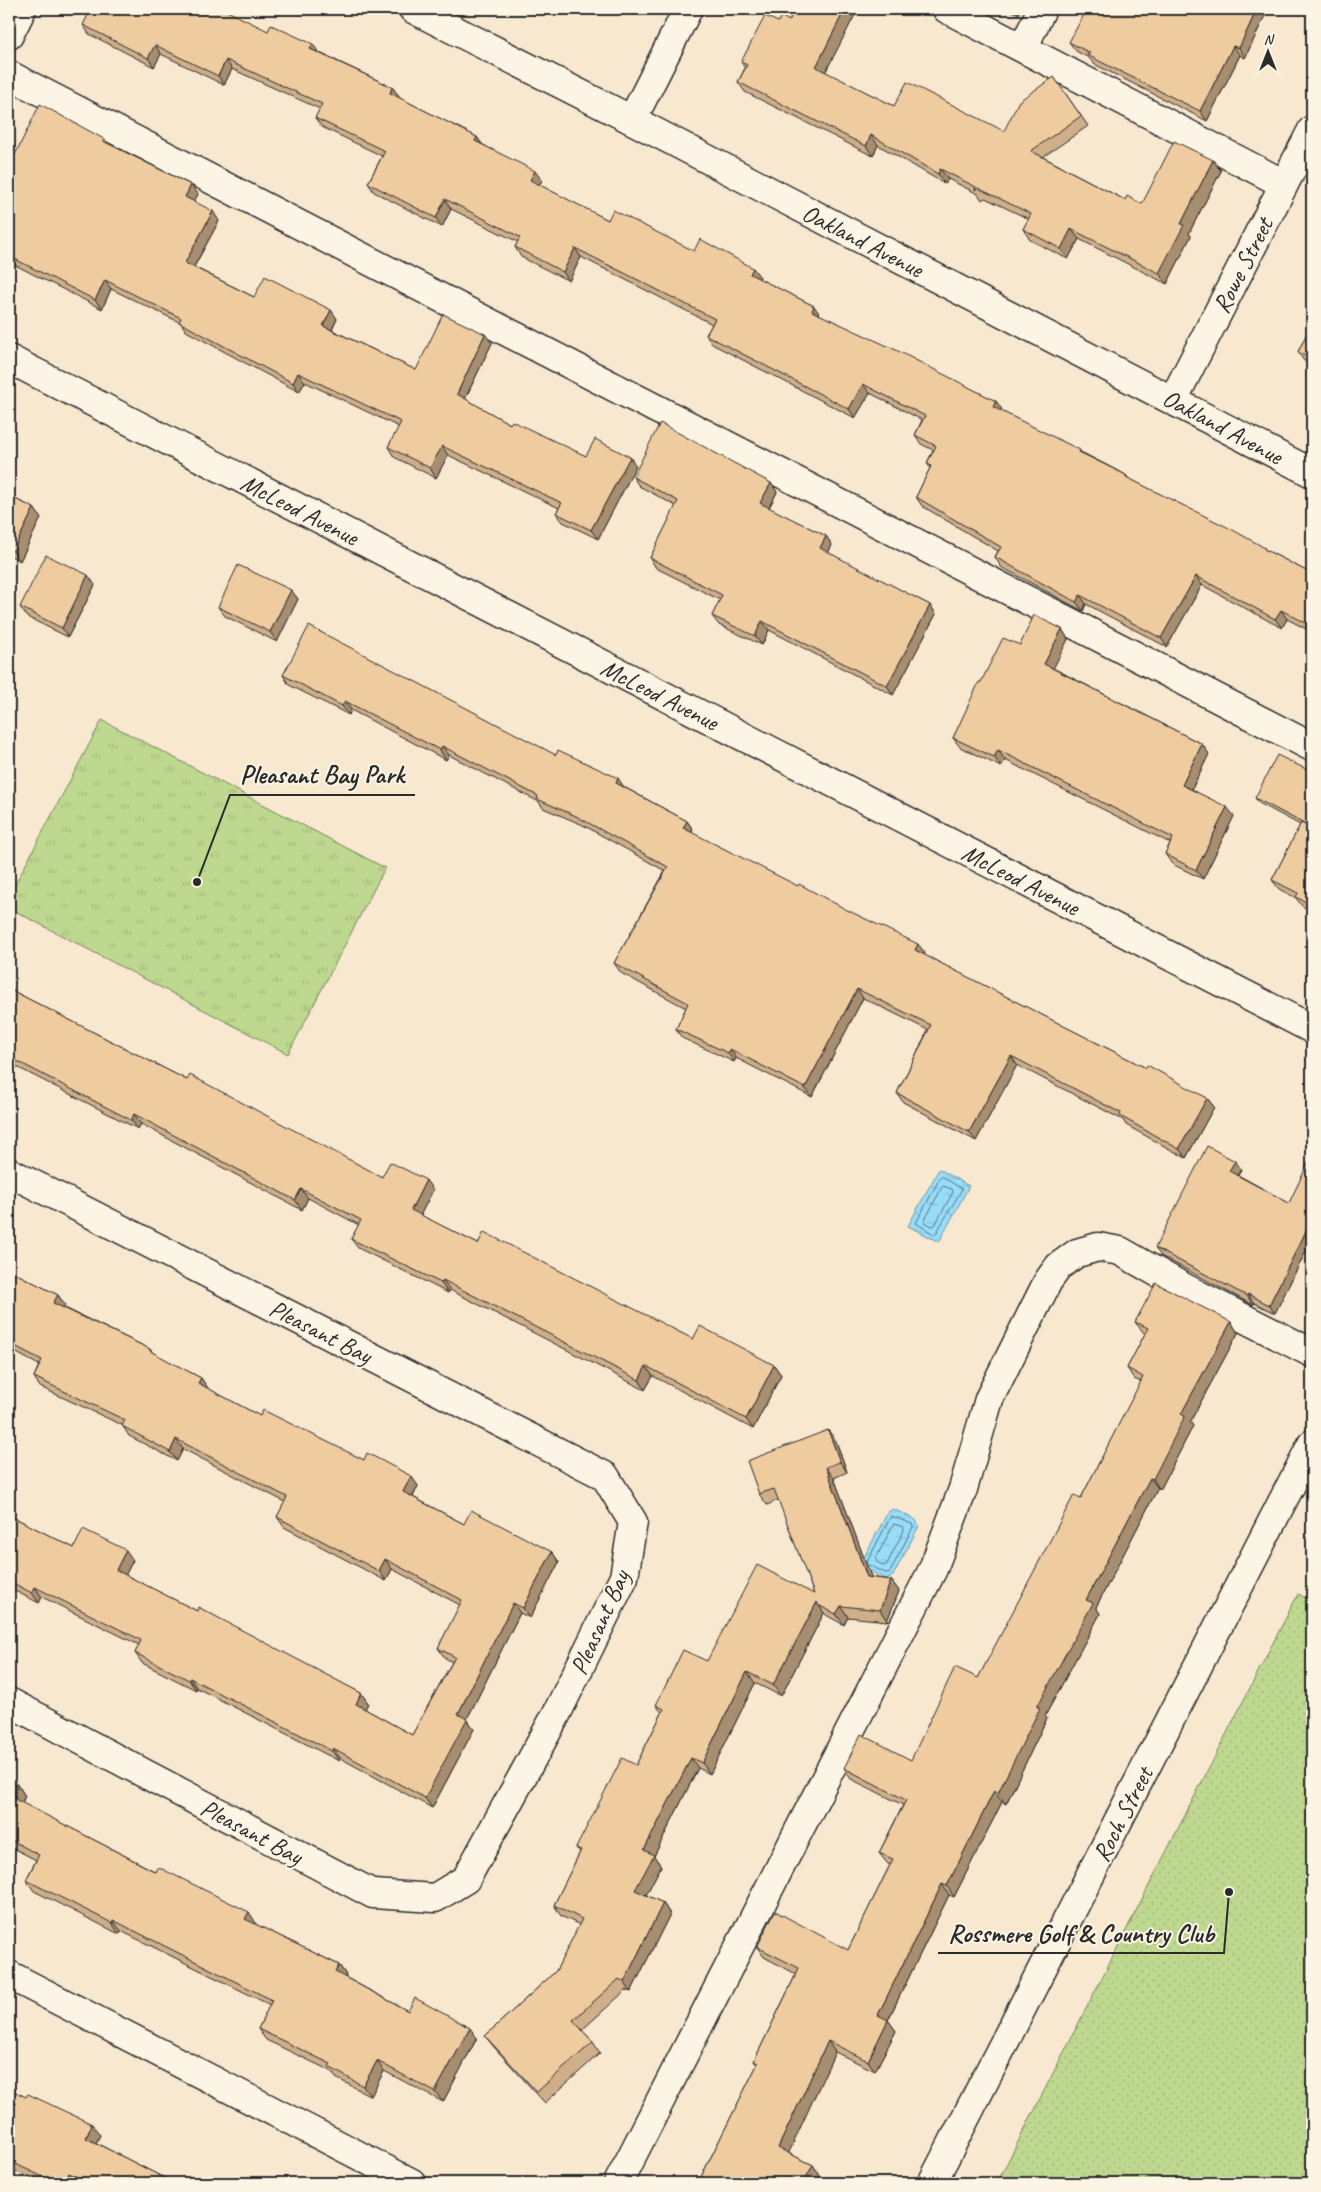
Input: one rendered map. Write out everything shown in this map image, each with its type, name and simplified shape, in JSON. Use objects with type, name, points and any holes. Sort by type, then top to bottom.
[{"type":"street","points":[[9,35],[22,9]]},
{"type":"street","name":"Oakland Avenue","points":[[413,9],[632,120],[1312,473]]},
{"type":"street","points":[[632,120],[688,9]]},
{"type":"street","points":[[947,9],[1284,184]]},
{"type":"street","points":[[1023,48],[1042,9]]},
{"type":"street","points":[[9,75],[1312,747]]},
{"type":"street","name":"Rowe Street","points":[[1173,400],[1312,130]]},
{"type":"street","name":"McLeod Avenue","points":[[9,359],[1312,1029]]},
{"type":"street","name":"Pleasant Bay","points":[[9,1172],[605,1476],[633,1522],[624,1577],[555,1717],[466,1879],[435,1898],[373,1894],[9,1702]]},
{"type":"street","points":[[618,2183],[933,1569],[963,1489],[989,1399],[1048,1281],[1059,1266],[1077,1252],[1098,1247],[1120,1251],[1183,1287],[1312,1353]]},
{"type":"street","name":"Roch Street","points":[[932,2183],[1312,1444]]},
{"type":"street","points":[[9,1975],[412,2183]]},
{"type":"green space","points":[[102,720],[385,868],[288,1054],[9,908],[9,896]]},
{"type":"green space","points":[[1298,1594],[1312,1601],[1312,2183],[997,2183]]},
{"type":"water","points":[[939,1169],[969,1186],[939,1242],[908,1226]]},
{"type":"water","points":[[893,1509],[916,1520],[919,1526],[893,1576],[886,1579],[863,1568],[861,1563],[888,1512]]},
{"type":"building","points":[[91,9],[223,9],[268,31],[271,25],[313,44],[310,49],[392,87],[390,93],[477,137],[475,141],[535,171],[530,180],[608,220],[613,210],[694,251],[700,239],[753,268],[750,274],[814,306],[812,311],[896,350],[996,401],[993,407],[1080,450],[1079,452],[1126,475],[1126,477],[1231,529],[1312,574],[1312,626],[1281,610],[1275,619],[1196,576],[1161,638],[1080,595],[1076,602],[995,557],[1001,547],[916,497],[931,466],[927,463],[936,446],[915,435],[925,416],[863,384],[849,409],[706,335],[715,319],[575,248],[563,272],[515,247],[520,237],[445,199],[436,218],[368,183],[385,151],[315,118],[322,104],[226,60],[218,76],[155,45],[148,58],[83,25]]},
{"type":"building","points":[[795,9],[845,9],[816,67],[894,106],[907,82],[1004,131],[1019,101],[1054,77],[1081,116],[1031,151],[1125,200],[1127,196],[1142,204],[1174,141],[1213,160],[1181,224],[1184,225],[1159,273],[1071,229],[1061,249],[1023,229],[1031,214],[978,188],[975,190],[976,187],[940,169],[938,174],[871,135],[866,146],[738,82],[747,65],[741,62],[765,16],[778,22],[781,16],[789,21]]},
{"type":"building","points":[[1087,9],[1257,9],[1239,48],[1233,46],[1200,111],[1087,55],[1090,53],[1069,42]]},
{"type":"building","points":[[40,104],[104,139],[103,141],[191,185],[185,197],[213,211],[185,263],[254,297],[265,276],[331,310],[323,326],[416,370],[443,314],[485,334],[457,394],[510,424],[512,421],[586,456],[595,439],[630,457],[591,530],[556,513],[562,503],[442,446],[430,468],[388,447],[401,422],[298,373],[293,383],[179,322],[181,318],[105,280],[95,300],[9,256],[9,167]]},
{"type":"building","points":[[1312,323],[1312,359],[1298,352]]},
{"type":"building","points":[[660,423],[771,483],[760,503],[826,536],[820,548],[930,605],[887,686],[762,621],[755,636],[712,616],[722,595],[650,558],[678,501],[633,477]]},
{"type":"building","points":[[9,496],[34,508],[13,551],[9,549]]},
{"type":"building","points":[[46,555],[88,575],[62,628],[20,607]]},
{"type":"building","points":[[238,565],[291,590],[270,632],[218,607]]},
{"type":"building","points":[[1034,615],[1062,629],[1044,664],[1202,744],[1182,785],[1227,807],[1196,870],[1165,854],[1173,838],[998,750],[994,757],[953,738],[979,682],[981,682],[1003,638],[1020,645]]},
{"type":"building","points":[[309,626],[556,755],[558,750],[618,778],[616,783],[687,821],[683,828],[918,944],[915,950],[1146,1068],[1147,1065],[1207,1098],[1179,1149],[1120,1116],[1121,1113],[1011,1056],[969,1132],[897,1093],[931,1025],[857,989],[805,1088],[730,1049],[728,1053],[676,1029],[688,1003],[614,963],[668,867],[576,816],[537,799],[538,796],[442,746],[440,750],[345,701],[342,706],[283,675]]},
{"type":"building","points":[[1277,755],[1312,772],[1312,828],[1255,798]]},
{"type":"building","points":[[1301,823],[1312,828],[1312,905],[1296,897],[1298,893],[1272,880]]},
{"type":"building","points":[[9,989],[187,1080],[190,1075],[382,1177],[390,1162],[426,1180],[411,1210],[478,1244],[484,1232],[693,1339],[700,1326],[774,1365],[746,1419],[646,1366],[639,1380],[443,1280],[441,1283],[351,1239],[361,1220],[301,1189],[295,1200],[134,1114],[131,1120],[9,1057]]},
{"type":"building","points":[[1207,1146],[1235,1161],[1229,1171],[1289,1203],[1309,1161],[1312,1163],[1312,1224],[1310,1223],[1269,1305],[1248,1294],[1247,1296],[1155,1248]]},
{"type":"building","points":[[9,1270],[58,1295],[53,1303],[150,1349],[150,1351],[201,1378],[198,1383],[260,1416],[263,1410],[364,1460],[367,1453],[411,1476],[403,1492],[464,1524],[471,1510],[552,1552],[523,1608],[513,1603],[458,1714],[467,1719],[425,1798],[333,1748],[332,1751],[190,1678],[189,1680],[135,1653],[141,1640],[35,1587],[32,1593],[9,1581],[9,1515],[74,1548],[83,1529],[126,1550],[116,1570],[197,1611],[198,1607],[361,1693],[356,1704],[412,1735],[455,1657],[438,1648],[462,1600],[385,1559],[379,1571],[277,1517],[287,1497],[176,1439],[170,1452],[122,1426],[125,1420],[34,1377],[42,1360],[9,1343]]},
{"type":"building","points":[[1156,1283],[1231,1322],[1181,1414],[1185,1416],[1153,1479],[1150,1478],[1086,1600],[1093,1603],[1037,1707],[1040,1708],[998,1793],[994,1791],[947,1886],[942,1884],[878,2015],[888,2020],[868,2061],[828,2041],[778,2148],[813,2165],[803,2183],[698,2183],[758,2063],[754,2061],[799,1968],[757,1947],[775,1911],[848,1950],[893,1859],[879,1853],[906,1800],[844,1768],[861,1734],[911,1760],[955,1667],[978,1678],[1074,1495],[1081,1498],[1143,1377],[1127,1368],[1148,1328],[1135,1322]]},
{"type":"building","points":[[828,1430],[840,1462],[826,1467],[867,1577],[891,1580],[880,1610],[841,1606],[836,1614],[818,1605],[817,1602],[773,1685],[747,1672],[702,1763],[691,1758],[644,1850],[654,1855],[635,1890],[663,1903],[624,1982],[619,1979],[573,2020],[593,2042],[537,2092],[485,2036],[556,1971],[582,1919],[554,1905],[581,1850],[576,1848],[622,1758],[636,1765],[664,1709],[656,1705],[683,1650],[707,1661],[757,1565],[814,1594],[774,1489],[759,1494],[747,1461]]},
{"type":"building","points":[[9,1780],[18,1785],[11,1797],[156,1872],[158,1867],[249,1912],[245,1919],[339,1965],[335,1972],[408,2011],[415,1998],[470,2028],[435,2092],[377,2061],[363,2086],[329,2067],[331,2064],[258,2029],[272,2000],[113,1920],[112,1923],[26,1880],[39,1855],[9,1839]]},
{"type":"building","points":[[9,2089],[26,2097],[28,2094],[92,2124],[86,2138],[174,2183],[89,2183],[69,2173],[64,2183],[56,2183],[9,2161]]},
{"type":"place","name":"Pleasant Bay Park","points":[[197,882]]},
{"type":"place","name":"Rossmere Golf & Country Club","points":[[1229,1892]]}]
